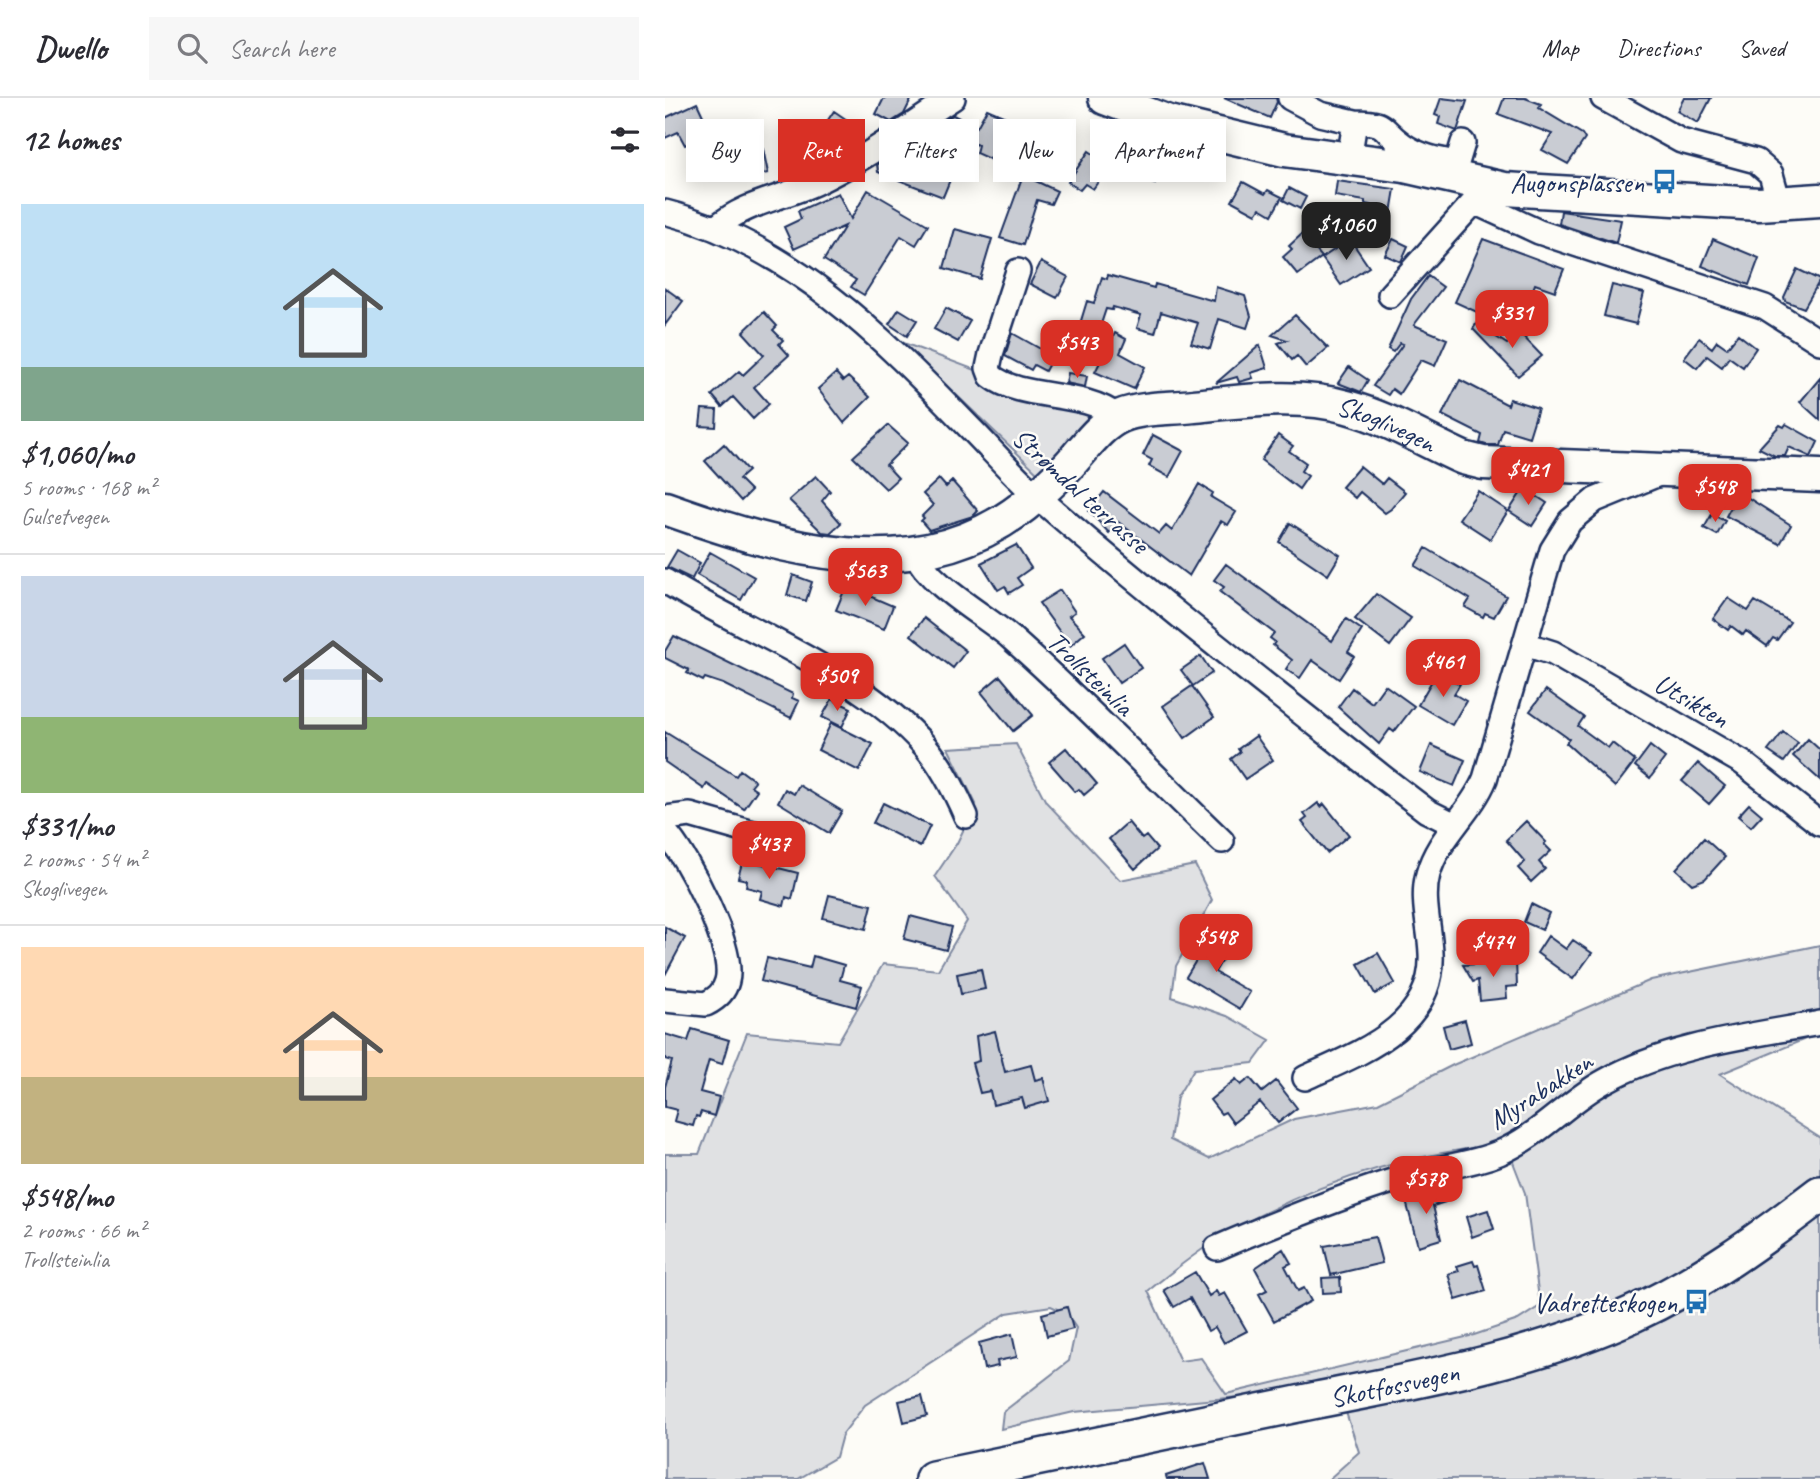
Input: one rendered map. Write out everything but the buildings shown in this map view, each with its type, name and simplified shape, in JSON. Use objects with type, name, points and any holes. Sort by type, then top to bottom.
[{"type":"main road","name":"Skotfossvegen","points":[[933,1479],[1425,1378],[1542,1347],[1632,1315],[1673,1294],[1753,1245],[1820,1194]]},
{"type":"street","points":[[717,227],[740,211],[777,199],[845,168],[953,98]]},
{"type":"street","points":[[1105,98],[1182,125],[1284,150],[1404,166],[1477,194],[1551,236],[1765,307],[1820,342]]},
{"type":"street","points":[[1290,98],[1320,114],[1384,125],[1403,145],[1442,160],[1457,163],[1462,143]]},
{"type":"street","points":[[1603,98],[1681,141],[1756,161],[1770,174],[1779,203]]},
{"type":"street","points":[[1349,159],[1355,122]]},
{"type":"street","points":[[1389,295],[1477,194],[1548,192],[1779,203],[1820,200]]},
{"type":"street","name":"Strømdal terrasse","points":[[665,212],[717,227],[762,249],[850,313],[912,367],[1037,496],[1385,779],[1427,811],[1455,825]]},
{"type":"street","points":[[1018,271],[991,354],[988,368],[991,376],[1007,384],[1100,405],[1118,417]]},
{"type":"street","name":"Skoglivegen","points":[[665,508],[736,533],[803,550],[872,557],[915,553],[973,536],[1018,511],[1037,496],[1106,425],[1118,417],[1149,410],[1234,402],[1321,402],[1346,406],[1463,458],[1482,463],[1820,475]]},
{"type":"street","points":[[1305,1079],[1385,1038],[1410,1017],[1421,1001],[1431,974],[1427,880],[1441,843],[1471,807],[1485,779],[1544,570],[1559,535],[1595,500],[1612,491],[1650,479],[1665,468]]},
{"type":"street","name":"Trollsteinlia","points":[[915,553],[925,569],[1009,636],[1063,685],[1222,841]]},
{"type":"street","points":[[665,581],[822,669],[892,716],[926,747],[940,766],[966,816]]},
{"type":"street","name":"Utsikten","points":[[1525,644],[1553,653],[1743,763],[1820,824]]},
{"type":"street","points":[[665,818],[690,815],[782,841]]},
{"type":"street","points":[[665,832],[680,850],[699,886],[726,956],[727,981],[717,998],[706,1004],[693,1005],[665,1000]]},
{"type":"street","name":"Myrabakken","points":[[1217,1248],[1356,1193],[1438,1167],[1497,1154],[1530,1135],[1585,1093],[1629,1069],[1699,1047],[1820,1023]]},
{"type":"shaded area","points":[[901,342],[1087,412],[1091,422],[1039,474]]},
{"type":"shaded area","points":[[1016,744],[1046,802],[1120,880],[1195,865],[1212,900],[1176,966],[1172,997],[1227,1016],[1270,1040],[1253,1063],[1194,1069],[1177,1097],[1170,1140],[1209,1159],[1294,1119],[1378,1103],[1453,1065],[1651,980],[1820,945],[1820,1033],[1720,1074],[1820,1138],[1820,1479],[1329,1479],[1359,1452],[1338,1388],[1074,1412],[1001,1429],[1003,1412],[1069,1361],[1076,1328],[1066,1313],[1051,1306],[1007,1313],[865,1405],[842,1435],[836,1457],[798,1479],[665,1479],[665,1154],[699,1154],[747,1033],[838,1042],[883,964],[938,970],[967,921],[935,876],[957,843],[976,804],[948,748]],"holes":[[[1506,1144],[1525,1193],[1540,1306],[1518,1320],[1474,1335],[1226,1394],[1201,1358],[1180,1361],[1148,1291],[1212,1243],[1266,1212],[1332,1184],[1400,1162]]]},
{"type":"place","name":"Augonsplassen","points":[[1664,182]]},
{"type":"place","name":"Vadretteskogen","points":[[1697,1302]]}]
